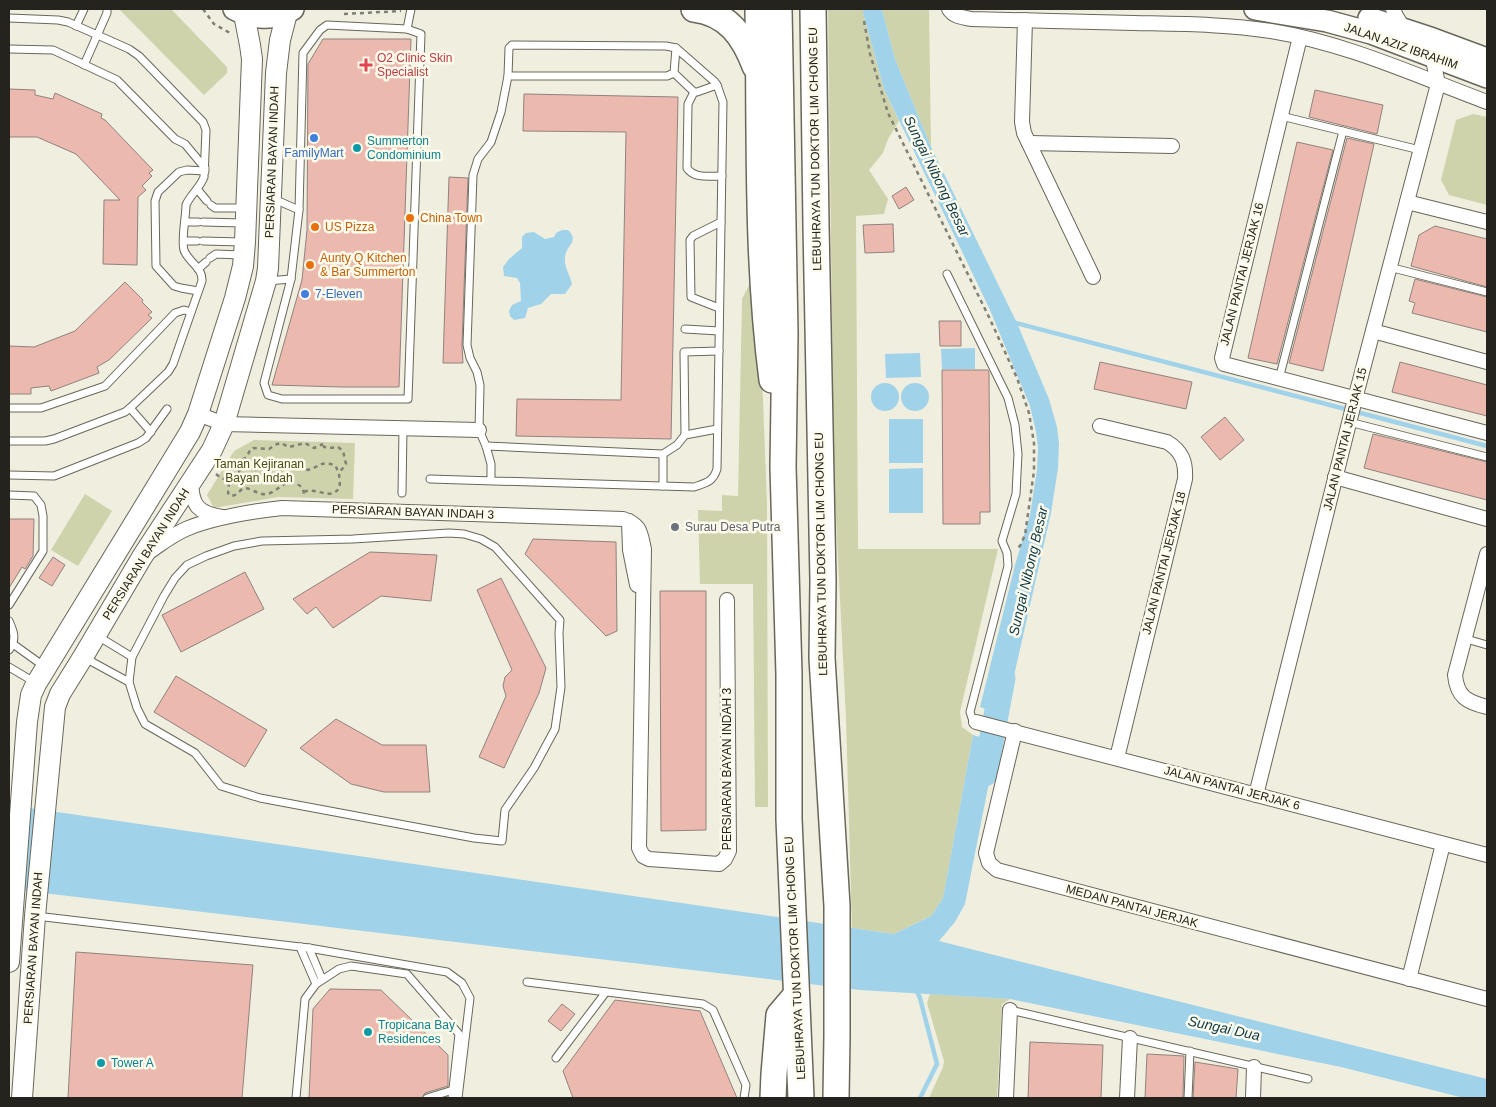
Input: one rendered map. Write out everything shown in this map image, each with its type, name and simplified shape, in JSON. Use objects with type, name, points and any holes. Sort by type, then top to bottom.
[{"type":"highway","points":[[694,9],[717,15],[734,28],[750,53],[759,76]]},
{"type":"highway","points":[[758,9],[760,214],[766,330],[783,467]]},
{"type":"highway","name":"LEBUHRAYA TUN DOKTOR LIM CHONG EU","points":[[779,9],[785,334],[783,467],[789,674],[789,819],[796,999],[787,1094]]},
{"type":"highway","name":"LEBUHRAYA TUN DOKTOR LIM CHONG EU","points":[[814,9],[823,581],[822,658],[837,906],[836,1098]]},
{"type":"highway","points":[[837,1036],[848,1098]]},
{"type":"main road","name":"JALAN AZIZ IBRAHIM","points":[[1255,9],[1327,21],[1371,33],[1487,77]]},
{"type":"main road","name":"JALAN AZIZ IBRAHIM","points":[[1335,9],[1384,13],[1404,29],[1487,59]]},
{"type":"main road","points":[[239,11],[258,17],[273,17],[290,11]]},
{"type":"street","points":[[949,9],[951,13],[957,16],[971,19],[1241,27],[1300,37],[1362,55],[1487,102]]},
{"type":"street","name":"PERSIARAN BAYAN INDAH","points":[[9,962],[28,708],[31,695],[190,432],[198,414],[235,298],[245,232],[252,59],[250,45],[239,11]]},
{"type":"street","name":"PERSIARAN BAYAN INDAH","points":[[22,1098],[36,909],[55,707],[60,694],[142,557],[212,450],[224,424],[266,281],[276,73],[280,40],[290,11]]},
{"type":"street","points":[[1025,20],[1022,122],[1024,133],[1094,277]]},
{"type":"street","name":"JALAN PANTAI JERJAK 16","points":[[1300,37],[1222,358],[1224,364],[1354,401],[1487,433]]},
{"type":"street","name":"JALAN PANTAI JERJAK 15","points":[[1256,794],[1354,401],[1438,84],[1432,55]]},
{"type":"street","points":[[1438,84],[1449,74],[1461,67]]},
{"type":"street","points":[[1029,143],[1172,146]]},
{"type":"street","points":[[1407,202],[1487,222]]},
{"type":"street","points":[[1373,331],[1487,362]]},
{"type":"street","points":[[198,414],[224,424],[479,430]]},
{"type":"street","name":"JALAN PANTAI JERJAK 18","points":[[1100,426],[1167,442],[1180,452],[1186,468],[1117,758]]},
{"type":"street","points":[[1336,478],[1487,518]]},
{"type":"street","name":"PERSIARAN BAYAN INDAH 3","points":[[191,482],[191,494],[195,505],[210,515],[228,517]]},
{"type":"street","name":"PERSIARAN BAYAN INDAH 3","points":[[142,557],[187,528],[228,517],[276,509],[623,519],[628,521],[639,529],[644,549],[639,848],[643,856],[649,859],[719,864],[726,859],[729,851],[727,600]]},
{"type":"street","points":[[139,515],[161,528]]},
{"type":"street","points":[[1487,554],[1484,580],[1464,638],[1455,675],[1456,685],[1460,694],[1465,699],[1487,707]]},
{"type":"street","name":"JALAN PANTAI JERJAK 6","points":[[976,722],[1487,855]]},
{"type":"street","name":"MEDAN PANTAI JERJAK","points":[[1010,730],[986,853],[989,863],[997,870],[1487,999]]},
{"type":"street","points":[[1409,978],[1444,844]]},
{"type":"street","points":[[1006,1098],[1010,1010]]},
{"type":"street","points":[[1127,1098],[1130,1038]]},
{"type":"street","points":[[1252,1098],[1254,1067]]},
{"type":"lane","points":[[76,26],[84,9]]},
{"type":"lane","points":[[84,65],[98,35],[107,9]]},
{"type":"lane","points":[[408,29],[410,10]]},
{"type":"lane","points":[[9,18],[68,22],[130,49],[203,122],[206,130],[204,180],[188,202],[184,241],[184,251],[202,276],[191,312],[168,372],[125,412],[54,439],[45,441],[9,441]]},
{"type":"lane","points":[[327,25],[408,29],[420,34],[408,399],[282,399],[268,395],[264,383],[291,279],[298,210],[303,53],[320,30],[327,25]]},
{"type":"lane","points":[[430,479],[491,481],[694,487],[709,482],[714,477],[717,469],[722,102],[717,85],[676,48],[666,46],[510,46],[508,76],[501,112],[491,142],[478,159],[473,175],[467,345],[480,385],[479,430],[491,464],[491,481]]},
{"type":"lane","points":[[674,73],[676,48]]},
{"type":"lane","points":[[9,49],[48,49],[120,82],[175,139],[185,144],[205,170]]},
{"type":"lane","points":[[508,76],[667,76],[674,73]]},
{"type":"lane","points":[[674,73],[694,92]]},
{"type":"lane","points":[[694,92],[717,85]]},
{"type":"lane","points":[[694,92],[688,104],[687,168],[695,175],[722,176]]},
{"type":"lane","points":[[1281,116],[1420,150]]},
{"type":"lane","points":[[1279,379],[1343,131]]},
{"type":"lane","points":[[198,291],[174,286],[156,266],[155,201],[158,192],[180,172],[205,170]]},
{"type":"lane","points":[[197,189],[209,203],[245,232]]},
{"type":"lane","points":[[271,198],[298,210]]},
{"type":"lane","points":[[185,222],[200,222],[245,232]]},
{"type":"lane","points":[[719,308],[691,297],[690,240],[693,236],[721,222]]},
{"type":"lane","points":[[184,241],[200,241],[245,232]]},
{"type":"lane","points":[[198,269],[245,232]]},
{"type":"lane","points":[[1390,267],[1487,292]]},
{"type":"lane","points":[[947,274],[1008,398],[1015,425],[1018,454],[1016,494],[1002,541],[1007,553],[1008,566],[970,712],[976,722]]},
{"type":"lane","points":[[266,281],[291,279]]},
{"type":"lane","points":[[9,408],[41,408],[105,386],[175,313],[184,310],[191,312]]},
{"type":"lane","points":[[685,329],[719,331]]},
{"type":"lane","points":[[685,435],[684,352],[719,351]]},
{"type":"lane","points":[[130,408],[152,432]]},
{"type":"lane","points":[[9,475],[54,476],[138,443],[152,432],[167,409]]},
{"type":"lane","points":[[1350,420],[1487,457]]},
{"type":"lane","points":[[402,493],[404,428]]},
{"type":"lane","points":[[486,446],[663,454],[685,435],[717,429]]},
{"type":"lane","points":[[663,454],[663,486]]},
{"type":"lane","points":[[9,495],[34,496],[41,505],[43,516],[43,551],[9,605]]},
{"type":"lane","points":[[449,533],[464,534],[481,539],[495,547],[560,620],[561,687],[555,729],[534,768],[505,810],[502,841],[474,838],[260,798],[221,786],[195,753],[145,724],[137,708],[129,682],[132,657],[175,578],[187,565],[206,556],[234,546],[262,541],[353,539],[449,533]]},
{"type":"lane","points":[[9,621],[14,634],[11,647],[41,676]]},
{"type":"lane","points":[[96,635],[132,657]]},
{"type":"lane","points":[[1464,638],[1487,645]]},
{"type":"lane","points":[[83,657],[129,682]]},
{"type":"lane","points":[[9,667],[41,676]]},
{"type":"lane","points":[[36,909],[310,948],[447,972],[462,982],[470,998],[458,1098]]},
{"type":"lane","points":[[300,947],[316,984]]},
{"type":"lane","points":[[310,948],[322,979]]},
{"type":"lane","points":[[296,1098],[305,998],[322,979],[339,969],[351,966],[407,974],[459,1034],[452,1098]]},
{"type":"lane","points":[[527,982],[703,1004],[714,1010],[746,1085],[744,1098]]},
{"type":"lane","points":[[556,1058],[606,992]]},
{"type":"lane","points":[[1010,1010],[1308,1078]]},
{"type":"lane","points":[[1188,1098],[1190,1051]]},
{"type":"lane","points":[[427,1098],[453,1090]]},
{"type":"path","points":[[339,15],[410,10]]},
{"type":"path","points":[[238,462],[247,457],[253,448],[266,449],[281,443],[289,447],[305,444],[318,448],[323,444],[327,448],[338,446],[343,451],[346,464],[339,473]]},
{"type":"path","points":[[229,483],[235,482],[240,475],[238,462]]},
{"type":"path","points":[[238,462],[256,470],[269,465],[280,467],[297,466],[308,470],[322,463],[335,466],[339,473],[340,487],[336,492],[320,493],[309,490],[304,492]]},
{"type":"path","points":[[203,464],[229,483]]},
{"type":"path","points":[[229,483],[227,491],[231,496],[245,488],[250,488],[260,495],[267,494],[286,483],[294,483],[299,485],[304,492],[303,509]]},
{"type":"green space","points":[[119,9],[171,9],[227,67],[227,73],[204,95]]},
{"type":"green space","points":[[828,9],[862,9],[884,89],[899,121],[888,139],[883,153],[869,170],[888,199],[884,214],[856,216],[858,549],[998,549],[960,712],[962,727],[973,735],[943,898],[931,916],[894,934],[852,928],[846,718],[834,481]]},
{"type":"green space","points":[[882,9],[929,9],[931,147],[895,59]]},
{"type":"green space","points":[[1473,114],[1487,117],[1487,205],[1449,195],[1441,180],[1456,120]]},
{"type":"green space","points":[[750,203],[763,399],[767,504],[768,807],[755,807],[753,584],[700,584],[698,510],[722,511],[722,495],[738,496],[742,299],[751,281]]},
{"type":"green space","name":"Taman Kejiranan Bayan Indah","points":[[254,440],[355,443],[353,499],[278,497],[214,508],[207,495],[234,451]]},
{"type":"green space","points":[[85,494],[112,511],[78,566],[51,550]]},
{"type":"green space","points":[[930,994],[1010,999],[1002,1004],[997,1098],[929,1098],[944,1061],[927,1003]]},
{"type":"water","points":[[862,9],[882,9],[895,59],[931,147],[1017,323],[1049,399],[1057,427],[1059,444],[1058,468],[1051,513],[1005,715],[980,707],[1015,565],[1030,515],[1037,470],[1038,448],[1036,432],[1030,406],[990,310],[884,89]]},
{"type":"water","points":[[568,230],[573,238],[565,257],[566,268],[572,284],[565,294],[551,294],[541,304],[528,308],[525,318],[514,320],[510,316],[509,311],[512,305],[521,301],[520,283],[517,278],[504,276],[503,267],[522,248],[522,237],[526,233],[534,232],[545,239],[554,237],[556,233]]},
{"type":"water","points":[[975,348],[975,369],[942,369],[941,349]]},
{"type":"water","points":[[920,353],[921,377],[886,378],[885,354]]},
{"type":"water","points":[[885,383],[895,387],[899,397],[895,407],[885,411],[875,407],[871,397],[875,387]]},
{"type":"water","points":[[915,383],[925,387],[929,397],[925,407],[915,411],[905,407],[901,397],[905,387]]},
{"type":"water","points":[[889,419],[923,419],[923,463],[889,463]]},
{"type":"water","points":[[923,468],[923,513],[889,513],[889,469]]},
{"type":"water","name":"Sungai Dua","points":[[973,735],[997,742],[965,904],[955,922],[939,941],[1487,1079],[1487,1098],[1464,1098],[1341,1067],[1010,999],[860,990],[9,889],[9,805],[894,934],[931,916],[943,898]]},
{"type":"building","name":"Summerton Condominium","points":[[323,39],[411,39],[399,387],[272,385],[302,280],[307,230],[308,64]]},
{"type":"building","points":[[9,89],[35,90],[35,95],[53,99],[55,93],[102,114],[101,118],[153,170],[149,173],[152,176],[142,186],[146,190],[138,197],[137,265],[103,264],[104,200],[120,200],[76,154],[37,137],[9,137]]},
{"type":"building","points":[[1315,90],[1383,105],[1377,134],[1309,117]]},
{"type":"building","points":[[524,94],[678,97],[671,439],[516,436],[517,399],[621,400],[626,132],[523,131]]},
{"type":"building","points":[[1347,138],[1374,144],[1323,371],[1289,363]]},
{"type":"building","points":[[1297,142],[1333,150],[1277,364],[1248,358]]},
{"type":"building","points":[[449,177],[468,178],[463,363],[443,363]]},
{"type":"building","points":[[906,187],[914,200],[899,209],[892,196]]},
{"type":"building","points":[[893,224],[894,252],[865,253],[863,225]]},
{"type":"building","points":[[1435,226],[1487,239],[1487,287],[1411,266],[1419,235]]},
{"type":"building","points":[[1415,279],[1487,297],[1487,332],[1412,313],[1415,303],[1409,301]]},
{"type":"building","points":[[125,282],[152,312],[148,315],[152,318],[109,360],[97,367],[99,373],[51,391],[49,386],[31,388],[31,394],[9,394],[9,346],[34,347],[75,331]]},
{"type":"building","points":[[939,321],[961,321],[961,346],[940,346]]},
{"type":"building","points":[[1100,362],[1192,382],[1186,409],[1094,389]]},
{"type":"building","points":[[1400,362],[1487,385],[1487,416],[1392,392]]},
{"type":"building","points":[[942,370],[988,370],[989,372],[990,512],[980,512],[980,524],[943,524]]},
{"type":"building","points":[[1225,417],[1244,440],[1220,460],[1201,437]]},
{"type":"building","points":[[1373,434],[1487,462],[1487,500],[1364,468]]},
{"type":"building","points":[[9,519],[34,519],[33,556],[25,569],[22,567],[9,588]]},
{"type":"building","points":[[533,539],[616,542],[617,631],[606,636],[525,554]]},
{"type":"building","points":[[370,552],[437,555],[431,601],[381,596],[333,628],[316,607],[307,614],[293,599]]},
{"type":"building","points":[[53,557],[65,565],[52,586],[39,578]]},
{"type":"building","points":[[245,572],[264,609],[181,652],[162,615]]},
{"type":"building","points":[[501,578],[546,668],[539,693],[504,768],[479,757],[506,696],[503,686],[505,677],[512,670],[477,590]]},
{"type":"building","points":[[660,591],[706,591],[706,830],[661,831]]},
{"type":"building","points":[[176,676],[267,730],[245,767],[154,712]]},
{"type":"building","points":[[336,719],[382,745],[426,745],[430,792],[384,792],[351,784],[300,748]]},
{"type":"building","points":[[76,952],[253,965],[242,1098],[68,1098]]},
{"type":"building","name":"Tropicana Bay Residences","points":[[330,989],[381,990],[448,1055],[448,1086],[425,1093],[422,1098],[309,1098],[313,1009]]},
{"type":"building","points":[[615,1000],[700,1011],[737,1098],[573,1098],[563,1071]]},
{"type":"building","points":[[562,1004],[575,1014],[561,1031],[548,1021]]},
{"type":"building","points":[[1030,1042],[1103,1045],[1101,1098],[1028,1098]]},
{"type":"building","points":[[1147,1054],[1184,1056],[1183,1098],[1145,1098]]},
{"type":"building","points":[[1195,1062],[1238,1069],[1236,1098],[1193,1098]]},
{"type":"waterway","points":[[1012,322],[1487,446]]},
{"type":"waterway","name":"Sungai Nibong Besar","points":[[985,774],[1003,678]]},
{"type":"waterway","points":[[916,989],[937,1064],[920,1098]]},
{"type":"place","name":"O2 Clinic Skin Specialist","points":[[366,65]]},
{"type":"place","name":"FamilyMart","points":[[314,138]]},
{"type":"place","name":"Summerton Condominium","points":[[357,148]]},
{"type":"place","name":"China Town","points":[[410,218]]},
{"type":"place","name":"US Pizza","points":[[315,227]]},
{"type":"place","name":"Aunty Q Kitchen & Bar Summerton","points":[[310,265]]},
{"type":"place","name":"7-Eleven","points":[[305,294]]},
{"type":"place","name":"Surau Desa Putra","points":[[675,527]]},
{"type":"place","name":"Tropicana Bay Residences","points":[[368,1032]]},
{"type":"place","name":"Tower A","points":[[101,1063]]}]
